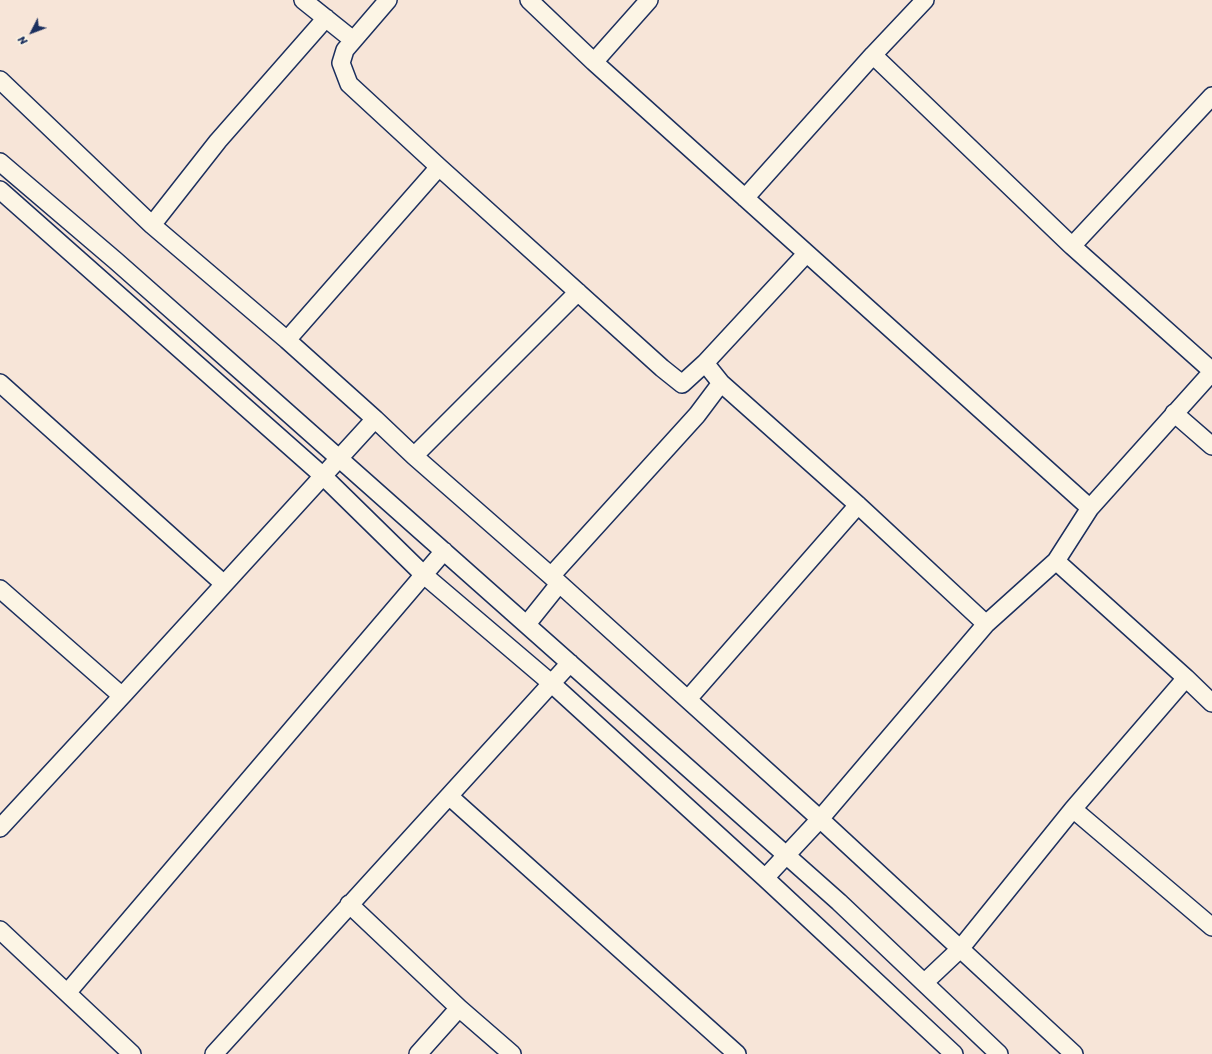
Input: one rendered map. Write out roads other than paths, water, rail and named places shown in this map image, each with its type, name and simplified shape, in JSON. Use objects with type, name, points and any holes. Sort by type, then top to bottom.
[{"type":"street","points":[[304,0],[353,40]]},
{"type":"street","points":[[388,0],[345,50],[341,62],[349,84],[662,368],[682,384],[705,363],[806,254]]},
{"type":"street","points":[[529,0],[594,62],[806,254],[1090,508]]},
{"type":"street","points":[[594,62],[649,0]]},
{"type":"street","points":[[745,198],[873,55],[925,0]]},
{"type":"street","points":[[152,225],[218,141],[326,18]]},
{"type":"street","points":[[765,878],[820,819],[986,624],[1056,561],[1090,508],[1212,372],[1072,246],[873,55]]},
{"type":"street","points":[[0,80],[152,225],[287,340],[414,456],[688,699],[1074,1054]]},
{"type":"street","points":[[1072,246],[1212,96]]},
{"type":"street","points":[[0,162],[116,261],[839,902],[998,1054]]},
{"type":"street","points":[[287,340],[439,167]]},
{"type":"street","points":[[0,190],[322,475],[424,575],[551,683],[765,878],[954,1054]]},
{"type":"street","points":[[414,456],[578,292]]},
{"type":"street","points":[[705,363],[721,383],[858,505],[986,624]]},
{"type":"street","points":[[0,383],[224,584]]},
{"type":"street","points":[[527,624],[555,580],[697,415],[721,383]]},
{"type":"street","points":[[1174,413],[1212,446]]},
{"type":"street","points":[[0,828],[122,696],[338,457],[375,419]]},
{"type":"street","points":[[688,699],[858,505]]},
{"type":"street","points":[[67,993],[444,552]]},
{"type":"street","points":[[1056,561],[1212,703]]},
{"type":"street","points":[[0,589],[122,696]]},
{"type":"street","points":[[214,1054],[570,663]]},
{"type":"street","points":[[924,983],[960,949],[1073,809],[1186,678]]},
{"type":"street","points":[[448,796],[737,1054]]},
{"type":"street","points":[[1073,809],[1212,927]]},
{"type":"street","points":[[349,904],[459,1008],[512,1054]]},
{"type":"street","points":[[0,930],[132,1054]]},
{"type":"street","points":[[418,1054],[459,1008]]}]
